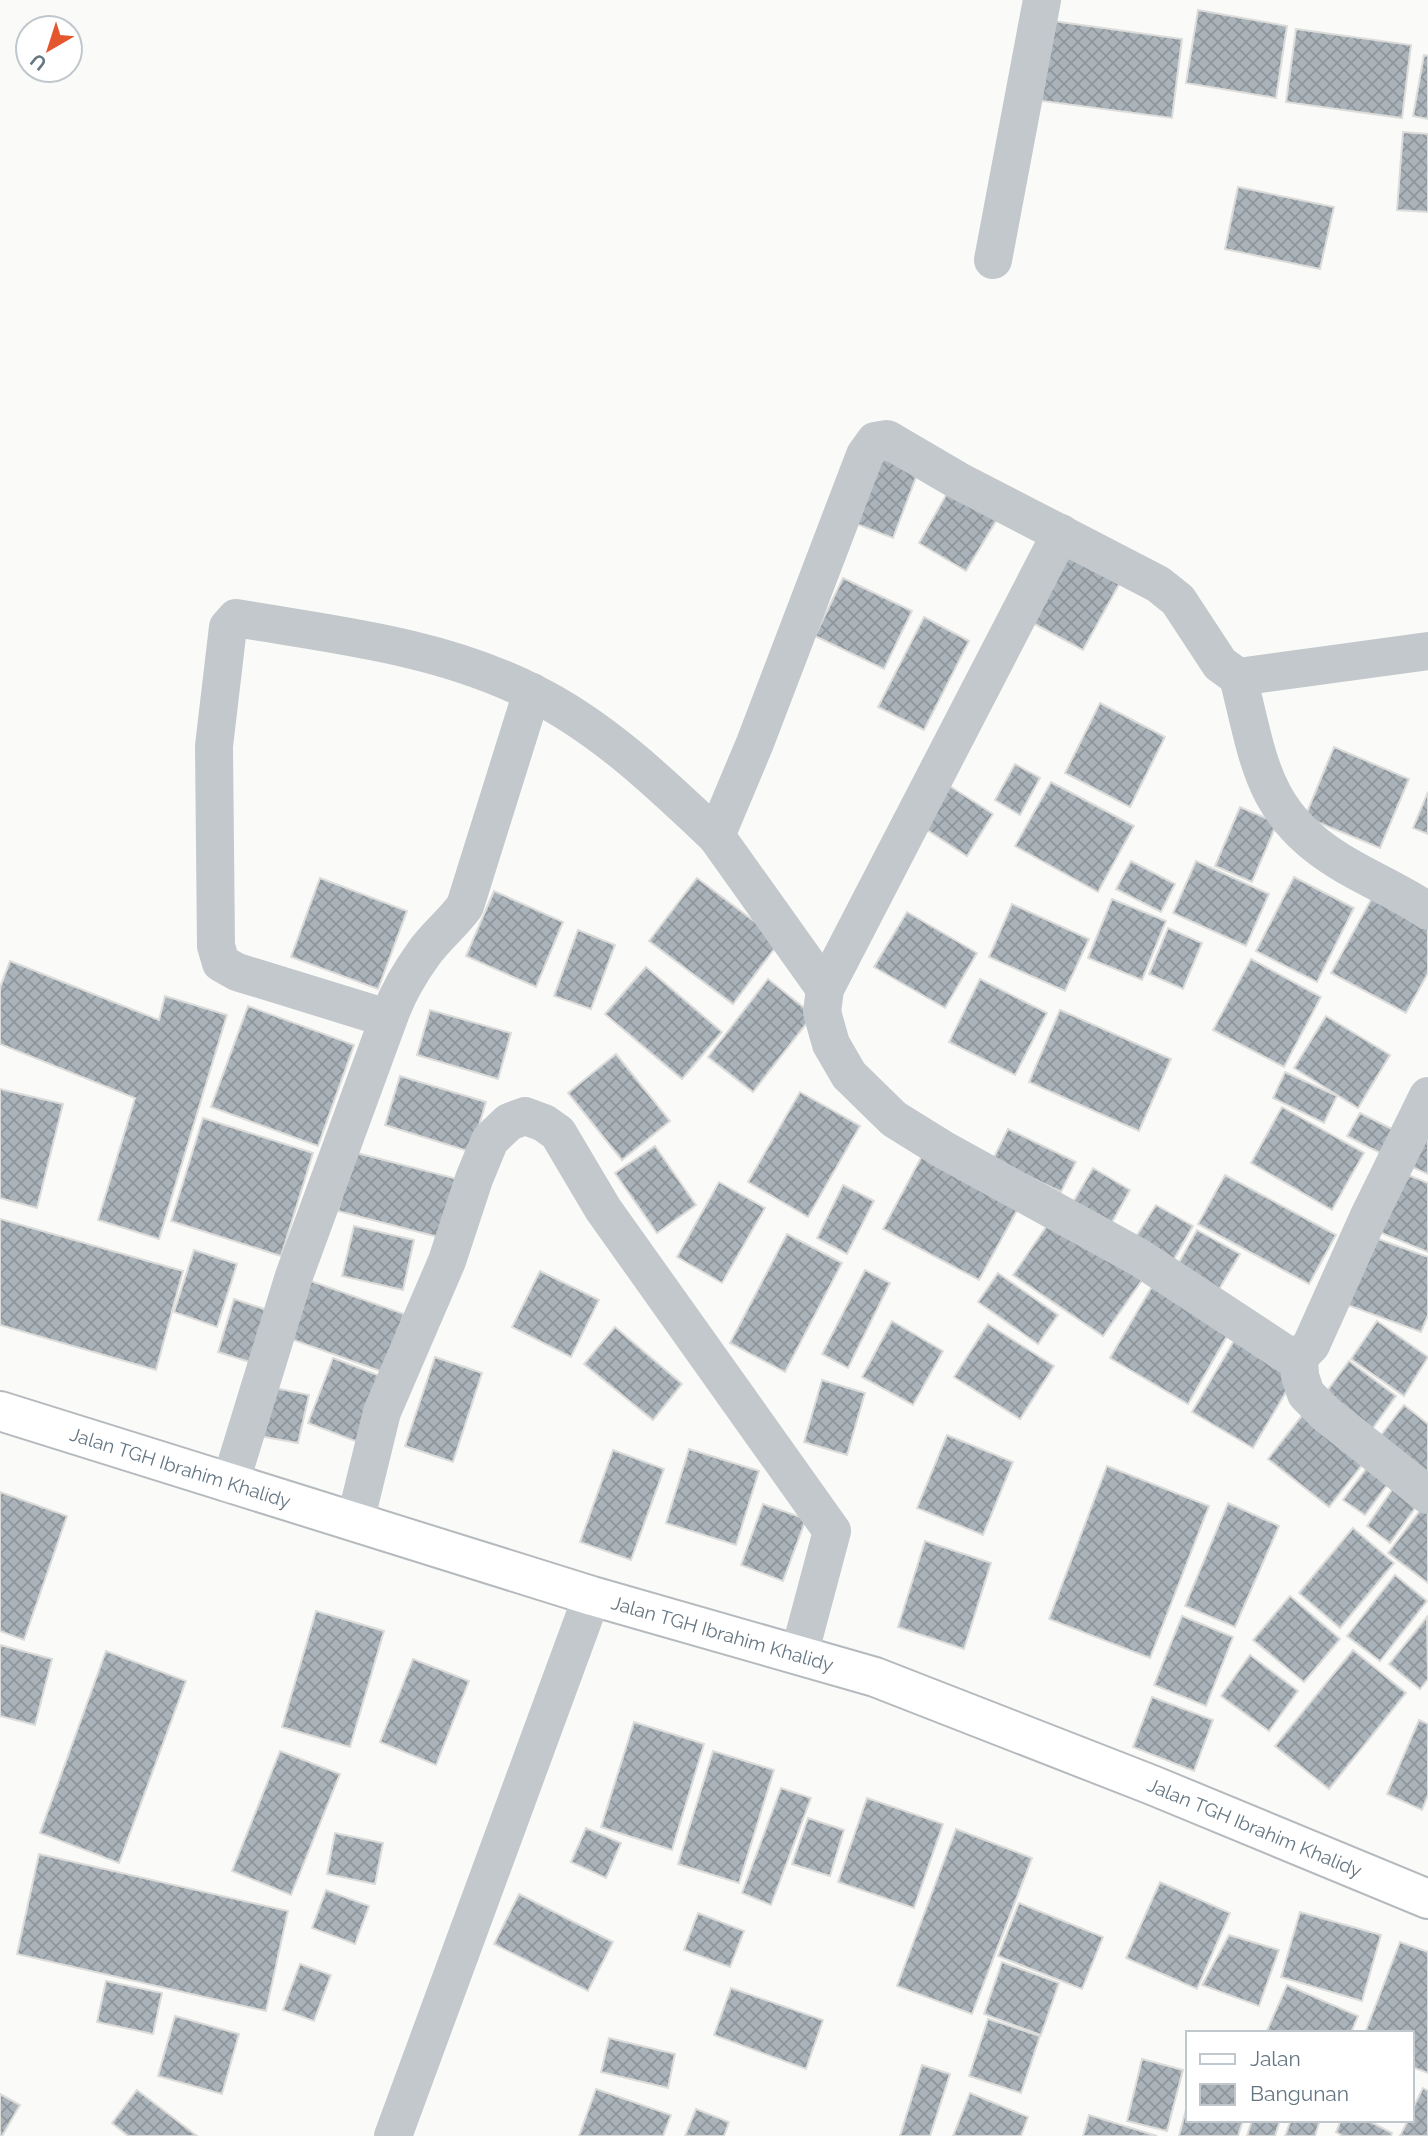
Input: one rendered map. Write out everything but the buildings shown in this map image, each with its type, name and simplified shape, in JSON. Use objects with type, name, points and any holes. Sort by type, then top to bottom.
[{"type":"main road","name":"Jalan TGH Ibrahim Khalidy","points":[[0,1411],[592,1596],[876,1677],[1022,1733],[1428,1899]]},
{"type":"street","points":[[993,260],[1042,0]]},
{"type":"street","points":[[716,836],[755,743],[865,455],[875,441],[887,439],[957,480],[1158,584],[1178,600],[1220,664],[1238,677],[1269,790],[1287,819],[1307,839],[1339,861],[1428,911]]},
{"type":"street","points":[[1060,533],[825,989],[822,1012],[831,1044],[849,1075],[894,1119],[956,1157],[1140,1258],[1289,1356],[1299,1357]]},
{"type":"street","points":[[380,1016],[237,972],[221,963],[216,946],[214,746],[228,627],[236,618],[434,654],[481,670],[560,707],[676,798],[716,836],[825,989]]},
{"type":"street","points":[[1238,677],[1428,651]]},
{"type":"street","points":[[230,1483],[294,1276],[391,1012],[425,951],[453,923],[465,906],[532,692]]},
{"type":"street","points":[[1428,1096],[1368,1218],[1311,1345],[1299,1357],[1300,1376],[1306,1394],[1326,1414],[1428,1494]]},
{"type":"street","points":[[355,1522],[382,1412],[447,1261],[490,1140],[509,1122],[525,1116],[544,1123],[558,1133],[603,1209],[832,1531],[799,1655]]},
{"type":"street","points":[[393,2136],[592,1596]]}]
